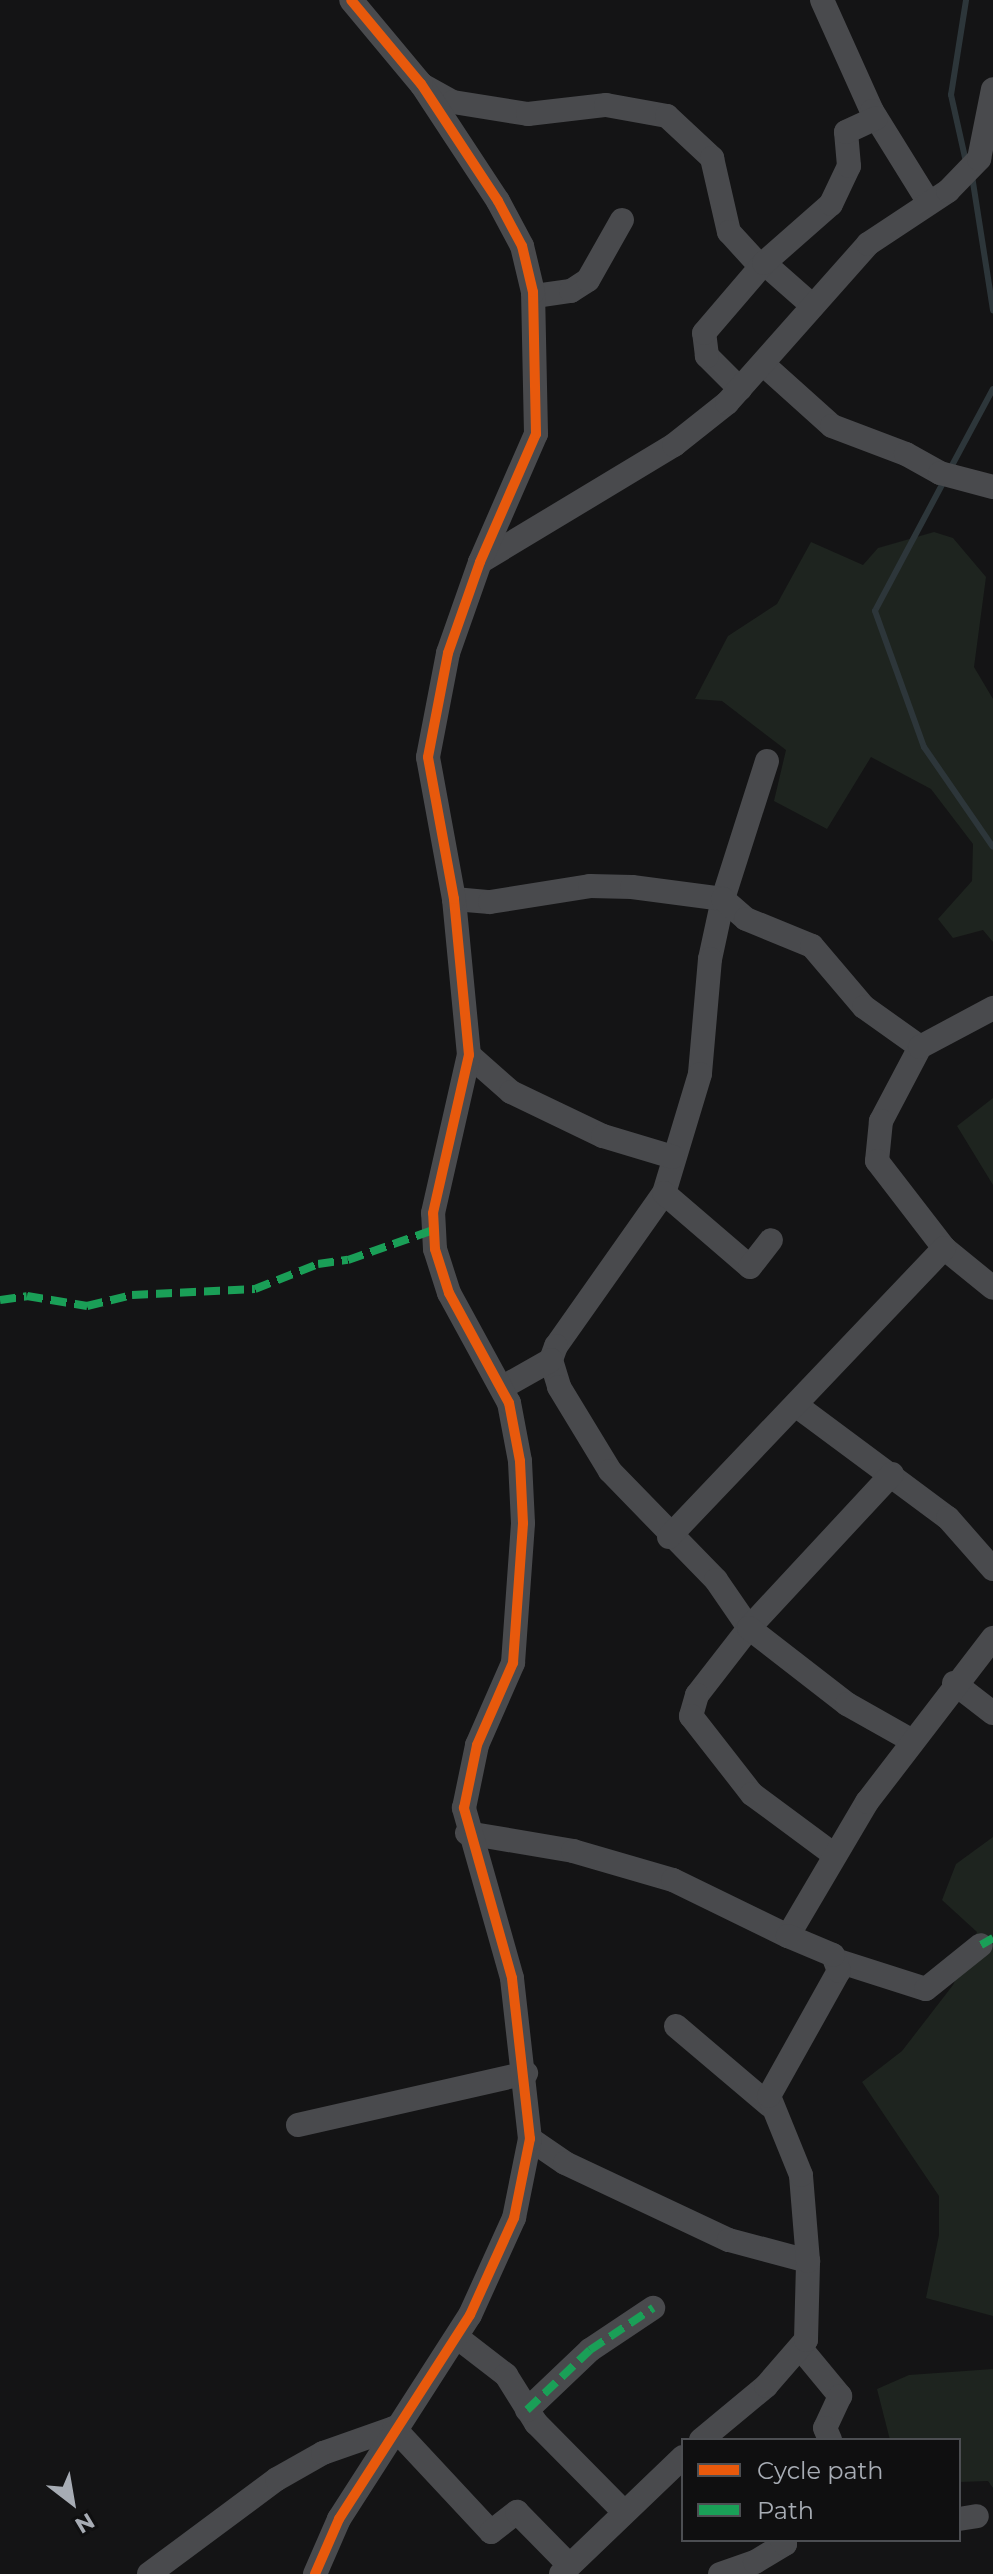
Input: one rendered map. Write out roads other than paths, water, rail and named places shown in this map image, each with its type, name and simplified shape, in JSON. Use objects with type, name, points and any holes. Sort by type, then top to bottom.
[{"type":"street","points":[[315,2574],[339,2519],[394,2428],[458,2338],[514,2218],[530,2139],[526,2073],[512,1978],[467,1833],[464,1790],[477,1745],[506,1684],[516,1643],[522,1492],[516,1431],[503,1387],[449,1293],[434,1239],[438,1190],[469,1055],[454,899],[428,757],[448,653],[480,562],[536,434],[533,292],[512,224],[421,84],[351,0]]},
{"type":"street","points":[[822,0],[876,118],[929,203]]},
{"type":"street","points":[[421,84],[453,102],[528,114],[606,105],[667,116],[712,158],[729,232],[762,265],[813,306]]},
{"type":"street","points":[[480,562],[674,445],[740,389],[868,244],[929,203],[972,165],[993,89]]},
{"type":"street","points":[[740,389],[707,356],[702,341],[762,265],[831,204],[849,166],[846,132],[876,118]]},
{"type":"street","points":[[533,292],[535,296],[571,291],[588,280],[622,220]]},
{"type":"street","points":[[764,365],[832,426],[906,454],[950,477],[993,487]]},
{"type":"street","points":[[767,761],[723,899],[710,959],[700,1074],[664,1193],[556,1346],[551,1360],[559,1387],[610,1471],[669,1537],[716,1580],[749,1628],[847,1704],[911,1740]]},
{"type":"street","points":[[454,899],[490,902],[611,885],[723,899],[746,919],[812,946],[864,1007],[920,1047]]},
{"type":"street","points":[[993,1008],[920,1047],[881,1121],[875,1149],[883,1175],[944,1248],[993,1288]]},
{"type":"street","points":[[469,1055],[511,1092],[603,1136],[673,1157]]},
{"type":"street","points":[[664,1193],[750,1267],[771,1240]]},
{"type":"street","points":[[669,1537],[797,1406],[944,1248]]},
{"type":"street","points":[[503,1387],[551,1360]]},
{"type":"street","points":[[797,1406],[948,1518],[993,1569]]},
{"type":"street","points":[[833,1854],[752,1794],[691,1716],[697,1695],[749,1628],[892,1474]]},
{"type":"street","points":[[788,1936],[833,1854],[911,1740],[993,1638]]},
{"type":"street","points":[[954,1683],[993,1713]]},
{"type":"street","points":[[467,1833],[573,1851],[650,1872],[713,1897],[838,1961],[926,1989],[981,1945]]},
{"type":"street","points":[[769,2105],[782,2067],[836,1978],[838,1961]]},
{"type":"street","points":[[676,2026],[769,2105],[798,2160],[808,2261],[809,2316],[802,2350],[705,2438]]},
{"type":"street","points":[[298,2125],[526,2073]]},
{"type":"street","points":[[530,2139],[565,2163],[729,2240],[772,2255],[808,2261]]},
{"type":"street","points":[[527,2410],[590,2350],[653,2308]]},
{"type":"street","points":[[458,2338],[506,2375],[527,2410],[624,2512]]},
{"type":"street","points":[[802,2350],[840,2396],[825,2428],[829,2438]]},
{"type":"street","points":[[394,2428],[491,2532],[517,2512],[565,2570],[681,2459]]},
{"type":"street","points":[[149,2574],[277,2479],[323,2453],[394,2428]]},
{"type":"street","points":[[720,2574],[755,2562],[785,2542]]},
{"type":"waterway","points":[[966,0],[951,95],[966,162]]},
{"type":"waterway","points":[[972,176],[993,310]]},
{"type":"waterway","points":[[949,471],[993,389]]},
{"type":"waterway","points":[[944,481],[875,611],[924,747],[993,847]]}]
